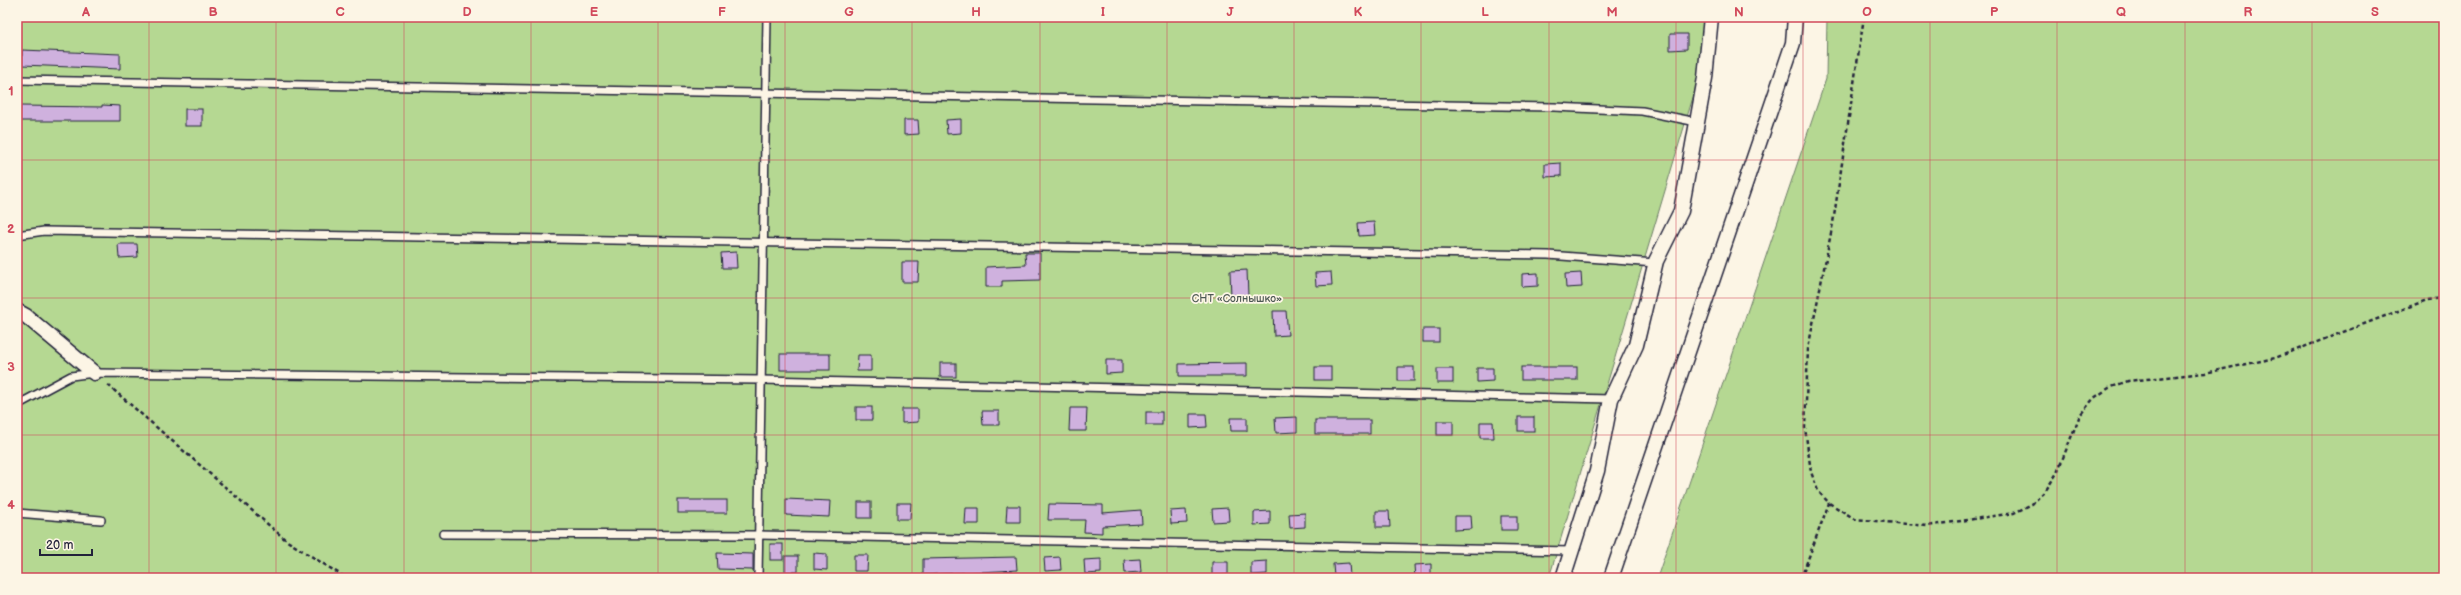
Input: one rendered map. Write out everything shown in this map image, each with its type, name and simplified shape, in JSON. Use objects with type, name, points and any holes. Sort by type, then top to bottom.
[{"type":"street","points":[[1563,578],[1573,551],[1597,472],[1611,399],[1636,345],[1656,263],[1681,211],[1705,78],[1711,17]]},
{"type":"street","points":[[1612,578],[1793,43],[1795,17]]},
{"type":"street","points":[[17,311],[26,316],[94,373]]},
{"type":"lane","points":[[758,578],[767,17]]},
{"type":"lane","points":[[17,80],[1554,107],[1642,112],[1697,122]]},
{"type":"lane","points":[[17,235],[44,230],[1548,255],[1656,263]]},
{"type":"lane","points":[[17,405],[72,376],[94,373],[761,380],[1611,399]]},
{"type":"lane","points":[[17,513],[101,520]]},
{"type":"lane","points":[[443,534],[758,535],[1573,551]]},
{"type":"path","points":[[1864,17],[1833,223],[1808,348],[1805,428],[1811,472],[1818,491],[1829,503],[1856,519],[1927,526],[2014,513],[2032,504],[2046,490],[2057,473],[2080,415],[2094,398],[2109,388],[2128,381],[2205,374],[2275,358],[2427,300],[2444,298]]},
{"type":"path","points":[[94,373],[288,541],[346,578]]},
{"type":"path","points":[[1801,578],[1829,503]]},
{"type":"green space","name":"СНТ «Солнышко»","points":[[17,17],[1717,17],[1549,578],[17,578]]},
{"type":"green space","points":[[1827,17],[2444,17],[2444,578],[1657,578],[1826,79]]},
{"type":"building","points":[[1670,34],[1687,34],[1687,49],[1670,50]]},
{"type":"building","points":[[22,50],[120,54],[120,69],[22,65]]},
{"type":"building","points":[[102,105],[120,106],[120,121],[19,121],[20,106],[102,107]]},
{"type":"building","points":[[185,109],[202,109],[202,126],[185,126]]},
{"type":"building","points":[[961,119],[961,133],[947,134],[946,120]]},
{"type":"building","points":[[904,120],[918,120],[919,134],[904,135]]},
{"type":"building","points":[[1561,163],[1561,176],[1545,177],[1545,164]]},
{"type":"building","points":[[1374,222],[1375,235],[1359,236],[1358,223]]},
{"type":"building","points":[[118,244],[137,244],[138,257],[119,258]]},
{"type":"building","points":[[736,252],[737,268],[722,268],[721,253]]},
{"type":"building","points":[[1025,253],[1040,253],[1040,280],[1002,281],[1002,287],[986,287],[986,267],[1026,265]]},
{"type":"building","points":[[902,262],[919,262],[918,282],[902,282]]},
{"type":"building","points":[[1247,270],[1248,296],[1231,297],[1230,271]]},
{"type":"building","points":[[1331,272],[1332,285],[1316,286],[1315,273]]},
{"type":"building","points":[[1538,273],[1538,286],[1522,287],[1522,274]]},
{"type":"building","points":[[1581,273],[1582,287],[1566,288],[1565,274]]},
{"type":"building","points":[[1273,311],[1286,311],[1288,335],[1274,336]]},
{"type":"building","points":[[1423,329],[1439,329],[1439,342],[1423,342]]},
{"type":"building","points":[[780,354],[830,354],[830,370],[780,370]]},
{"type":"building","points":[[858,355],[871,355],[871,371],[857,371]]},
{"type":"building","points":[[1106,360],[1122,360],[1122,373],[1106,374]]},
{"type":"building","points":[[940,363],[956,363],[956,377],[940,377]]},
{"type":"building","points":[[1247,363],[1247,376],[1179,376],[1179,364]]},
{"type":"building","points":[[1315,367],[1331,367],[1331,380],[1315,380]]},
{"type":"building","points":[[1398,367],[1414,367],[1414,381],[1398,381]]},
{"type":"building","points":[[1521,367],[1577,367],[1577,380],[1521,380]]},
{"type":"building","points":[[1477,368],[1493,368],[1493,381],[1477,382]]},
{"type":"building","points":[[1437,369],[1453,369],[1453,383],[1437,383]]},
{"type":"building","points":[[856,407],[872,407],[872,420],[856,420]]},
{"type":"building","points":[[1070,408],[1087,408],[1086,431],[1069,431]]},
{"type":"building","points":[[902,409],[918,409],[918,422],[902,423]]},
{"type":"building","points":[[982,411],[999,411],[999,425],[983,425]]},
{"type":"building","points":[[1146,412],[1162,412],[1162,425],[1146,425]]},
{"type":"building","points":[[1190,414],[1206,414],[1207,427],[1190,428]]},
{"type":"building","points":[[1297,417],[1297,432],[1276,433],[1275,418]]},
{"type":"building","points":[[1518,417],[1534,417],[1534,431],[1518,431]]},
{"type":"building","points":[[1230,418],[1247,418],[1247,431],[1231,431]]},
{"type":"building","points":[[1315,420],[1370,420],[1370,434],[1315,434]]},
{"type":"building","points":[[1437,421],[1453,421],[1453,435],[1437,435]]},
{"type":"building","points":[[1480,422],[1493,422],[1494,438],[1480,438]]},
{"type":"building","points":[[786,499],[830,501],[829,517],[786,515]]},
{"type":"building","points":[[678,500],[727,500],[727,513],[678,513]]},
{"type":"building","points":[[858,502],[871,502],[871,518],[858,518]]},
{"type":"building","points":[[897,503],[911,503],[910,519],[897,519]]},
{"type":"building","points":[[1049,504],[1103,505],[1103,513],[1141,510],[1142,524],[1102,526],[1102,533],[1084,532],[1085,520],[1048,520]]},
{"type":"building","points":[[1007,506],[1020,506],[1020,522],[1006,522]]},
{"type":"building","points":[[966,508],[979,508],[979,524],[965,524]]},
{"type":"building","points":[[1228,508],[1229,521],[1213,522],[1212,509]]},
{"type":"building","points":[[1186,510],[1187,523],[1171,524],[1170,511]]},
{"type":"building","points":[[1270,511],[1270,524],[1254,525],[1254,512]]},
{"type":"building","points":[[1376,511],[1389,511],[1390,527],[1376,527]]},
{"type":"building","points":[[1305,513],[1305,527],[1290,528],[1289,514]]},
{"type":"building","points":[[1455,516],[1471,516],[1472,529],[1455,530]]},
{"type":"building","points":[[1501,516],[1517,516],[1517,530],[1501,530]]},
{"type":"building","points":[[770,544],[783,544],[783,560],[770,560]]},
{"type":"building","points":[[717,553],[753,554],[753,570],[718,569]]},
{"type":"building","points":[[814,553],[827,554],[827,570],[814,569]]},
{"type":"building","points":[[854,555],[868,555],[867,571],[854,571]]},
{"type":"building","points":[[785,556],[798,556],[798,572],[785,572]]},
{"type":"building","points":[[1016,557],[1017,570],[923,575],[923,559]]},
{"type":"building","points":[[1060,557],[1061,570],[1045,571],[1044,558]]},
{"type":"building","points":[[1101,559],[1101,573],[1085,574],[1084,560]]},
{"type":"building","points":[[1140,559],[1141,572],[1125,573],[1124,560]]},
{"type":"building","points":[[1267,561],[1267,574],[1251,575],[1251,562]]},
{"type":"building","points":[[1212,562],[1228,562],[1228,575],[1212,576]]},
{"type":"building","points":[[1349,563],[1350,576],[1334,577],[1333,564]]},
{"type":"building","points":[[1431,564],[1431,578],[1415,578],[1414,565]]}]
